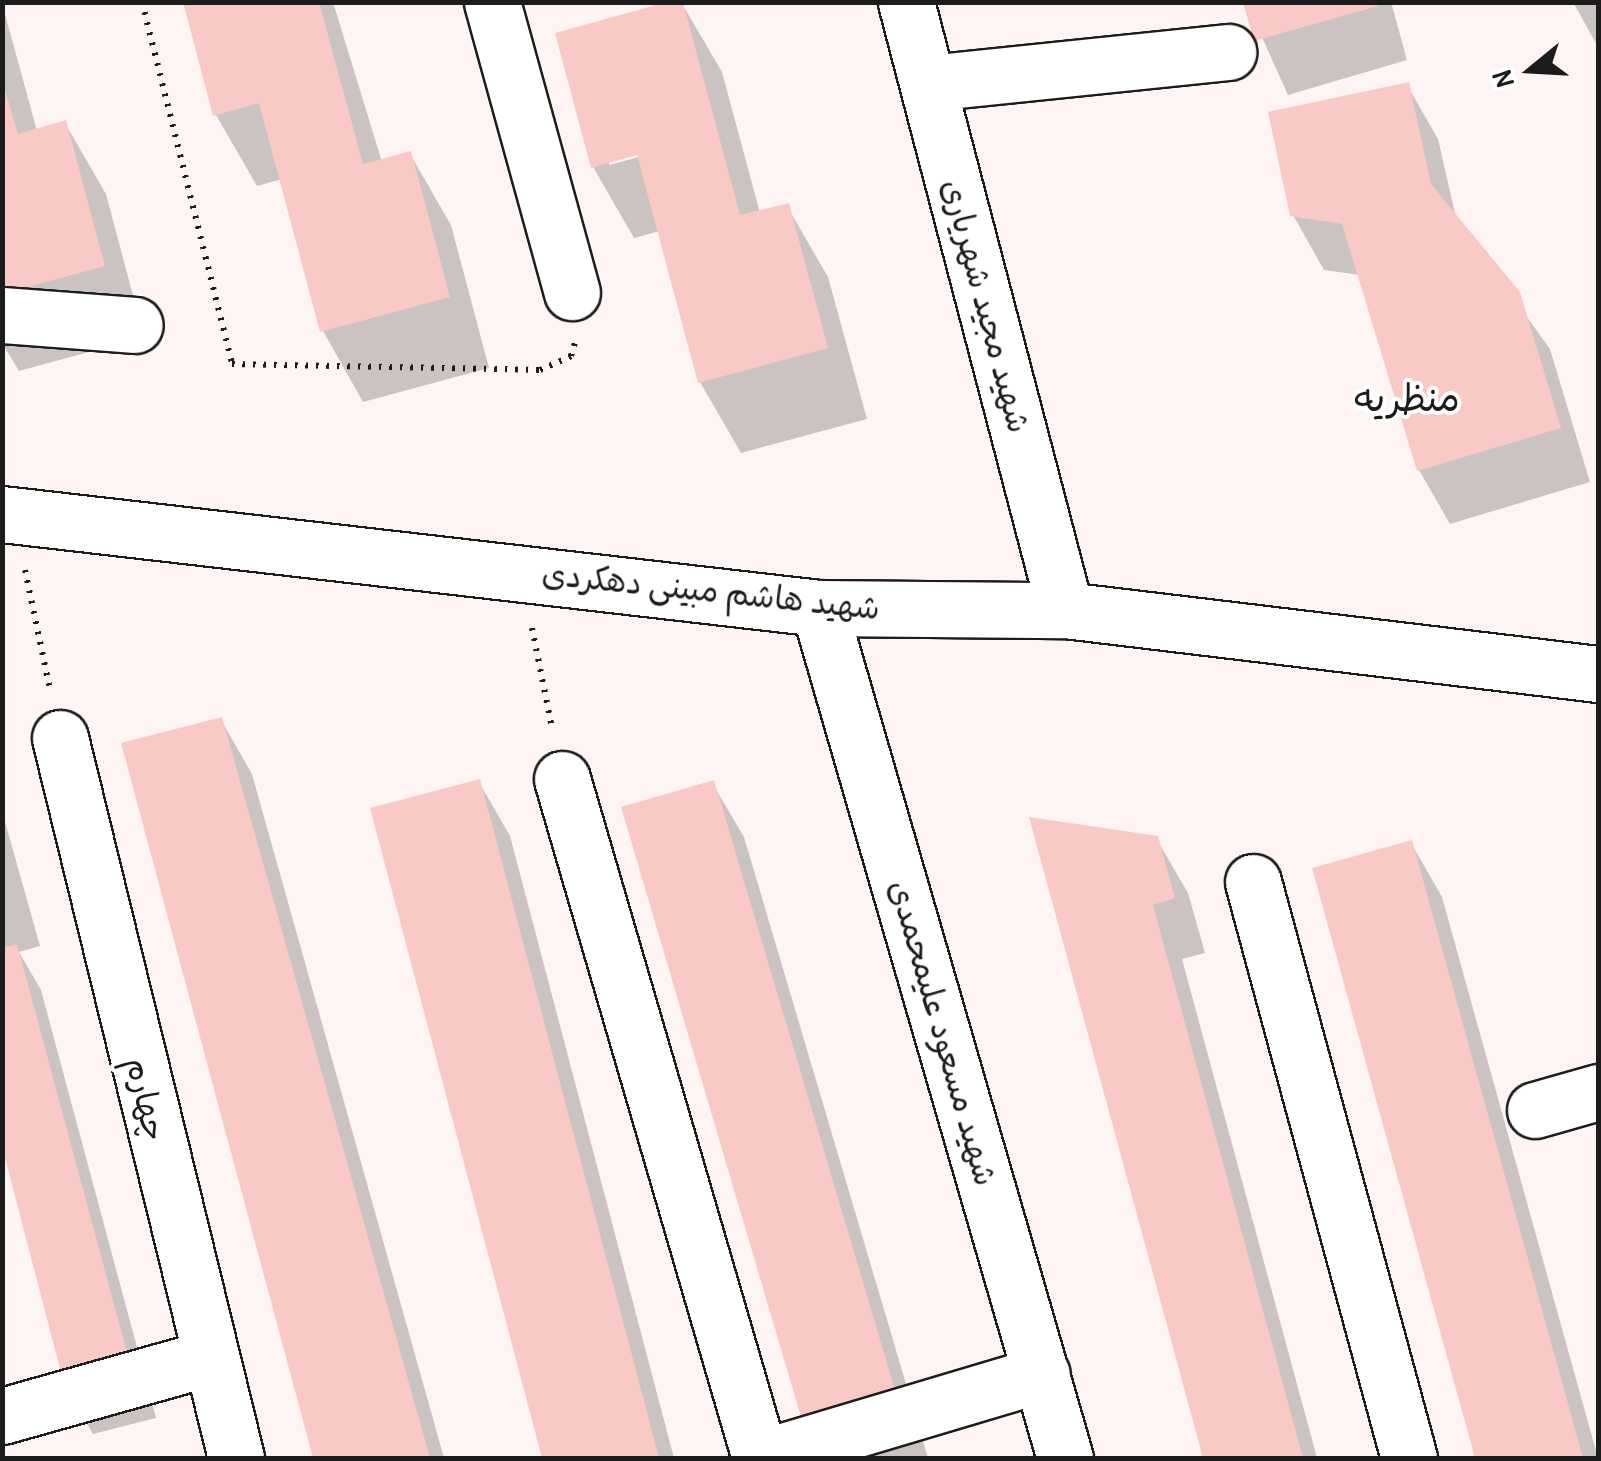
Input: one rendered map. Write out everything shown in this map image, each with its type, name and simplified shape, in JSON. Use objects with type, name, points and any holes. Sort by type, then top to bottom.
[{"type":"street","points":[[492,2],[572,292]]},
{"type":"street","name":"شهید مجید شهریاری","points":[[906,2],[1066,610]]},
{"type":"street","points":[[928,83],[1228,52]]},
{"type":"street","points":[[2,315],[135,324]]},
{"type":"street","name":"شهید هاشم مبینی دهکردی","points":[[8,514],[818,608],[1066,610],[1598,674]]},
{"type":"street","name":"شهید مسعود علیمحمدی","points":[[818,608],[1065,1458]]},
{"type":"street","name":"چهارم","points":[[60,738],[208,1358],[236,1458]]},
{"type":"street","points":[[562,778],[760,1458],[1042,1374]]},
{"type":"street","points":[[1254,882],[1409,1458]]},
{"type":"street","points":[[1535,1110],[1598,1092]]},
{"type":"street","points":[[2,1416],[208,1358]]},
{"type":"path","points":[[142,2],[232,364],[540,370],[571,356],[572,292]]},
{"type":"path","points":[[8,514],[60,738]]},
{"type":"path","points":[[521,572],[562,778]]},
{"type":"building","points":[[183,2],[319,2],[363,164],[411,151],[450,297],[320,332],[259,103],[213,116]]},
{"type":"building","points":[[667,2],[683,2],[740,215],[789,203],[828,348],[698,383],[637,155],[591,168],[555,33]]},
{"type":"building","points":[[1243,3],[1377,3],[1378,6],[1254,41]]},
{"type":"building","points":[[2,80],[18,134],[66,120],[105,266],[2,294]]},
{"type":"building","points":[[1409,82],[1431,184],[1520,292],[1561,428],[1417,471],[1342,224],[1290,216],[1268,112]]},
{"type":"building","points":[[222,717],[430,1458],[313,1458],[121,743]]},
{"type":"building","points":[[480,779],[659,1458],[542,1458],[370,808]]},
{"type":"building","points":[[714,780],[900,1407],[806,1434],[621,807]]},
{"type":"building","points":[[1029,817],[1158,836],[1175,898],[1153,905],[1303,1458],[1203,1458]]},
{"type":"building","points":[[1412,840],[1583,1458],[1475,1458],[1312,868]]},
{"type":"building","points":[[17,944],[133,1375],[66,1392],[2,1146],[2,948]]},
{"type":"district","name":"منظریه","points":[[1407,398]]}]
